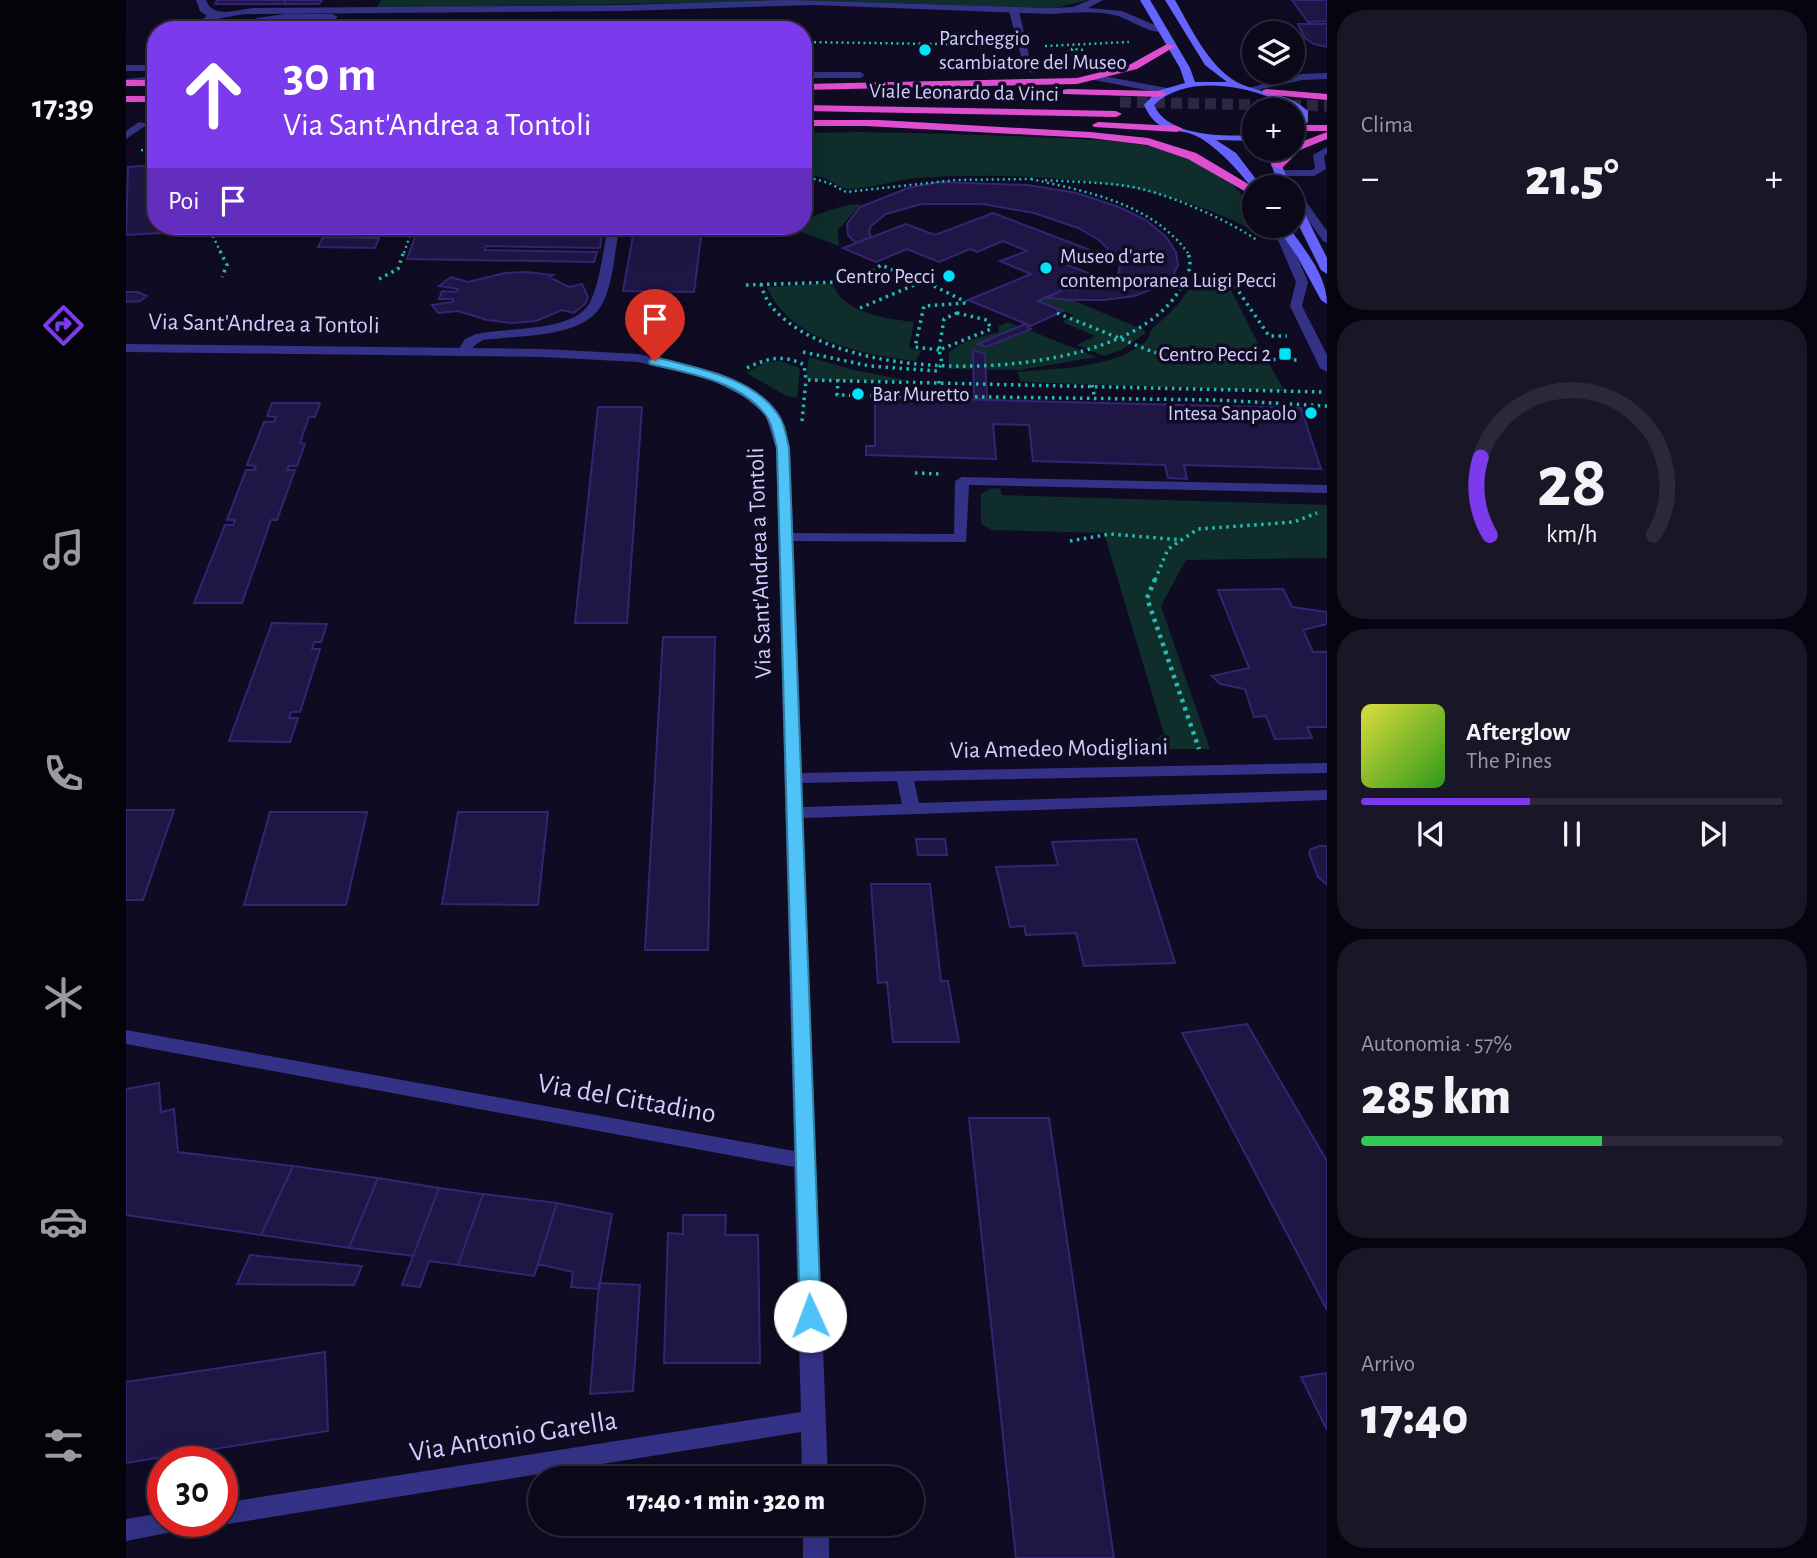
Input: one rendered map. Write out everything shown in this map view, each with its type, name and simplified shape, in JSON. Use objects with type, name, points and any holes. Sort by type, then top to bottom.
[{"type":"highway","points":[[812,88],[976,85],[1098,78],[1133,67],[1171,46]]},
{"type":"highway","points":[[126,82],[147,81]]},
{"type":"highway","points":[[812,88],[1164,92]]},
{"type":"highway","points":[[1267,92],[1327,97]]},
{"type":"highway","name":"Viale Leonardo da Vinci","points":[[812,96],[1122,108],[812,108]]},
{"type":"highway","points":[[126,99],[147,99]]},
{"type":"highway","points":[[812,123],[1146,125],[1177,129]]},
{"type":"highway","points":[[869,124],[1090,135],[1148,142],[1192,156],[1242,185]]},
{"type":"highway","points":[[1305,129],[1327,128]]},
{"type":"highway","points":[[1278,170],[1296,148],[1327,135]]},
{"type":"main road","points":[[1144,0],[1191,86]]},
{"type":"main road","points":[[1171,1],[1208,63],[1238,86]]},
{"type":"main road","points":[[1242,137],[1201,135],[1177,129],[1157,119],[1149,109],[1151,101],[1164,92],[1191,86],[1238,86],[1283,98]]},
{"type":"main road","points":[[1201,135],[1232,155],[1248,175]]},
{"type":"main road","points":[[1275,161],[1281,175]]},
{"type":"main road","points":[[1305,226],[1327,270]]},
{"type":"main road","points":[[1289,238],[1303,256],[1327,300]]},
{"type":"street","points":[[201,0],[205,11],[216,18]]},
{"type":"street","points":[[1074,9],[1098,0]]},
{"type":"street","points":[[208,21],[263,10],[554,9],[825,2],[1014,11],[1074,9],[1119,13],[1161,30]]},
{"type":"street","points":[[553,21],[554,9]]},
{"type":"street","points":[[1014,11],[1030,71]]},
{"type":"street","points":[[259,21],[285,17],[374,18],[392,21]]},
{"type":"street","points":[[126,68],[147,68]]},
{"type":"street","points":[[812,75],[860,75]]},
{"type":"street","points":[[1253,88],[1302,77],[1327,76]]},
{"type":"street","points":[[1098,78],[1164,92]]},
{"type":"street","points":[[126,136],[143,124]]},
{"type":"street","points":[[1278,170],[1314,173],[1324,169],[1318,156],[1327,150]]},
{"type":"street","points":[[1305,209],[1327,239]]},
{"type":"street","points":[[463,352],[470,342],[481,337],[568,324],[585,316],[597,299],[612,235]]},
{"type":"street","points":[[1285,238],[1302,282],[1296,306],[1327,368]]},
{"type":"street","name":"Via Sant'Andrea a Tontoli","points":[[126,348],[463,352],[638,358],[686,368],[732,384],[750,394],[771,412],[783,448],[804,1161]]},
{"type":"street","points":[[786,537],[961,539],[962,481],[1323,489]]},
{"type":"street","name":"Via Amedeo Modigliani","points":[[792,778],[1327,768]]},
{"type":"street","points":[[904,776],[912,809]]},
{"type":"street","points":[[793,813],[1327,795]]},
{"type":"street","name":"Via del Cittadino","points":[[126,1037],[804,1161]]},
{"type":"street","points":[[804,1161],[815,1466]]},
{"type":"street","name":"Via Antonio Garella","points":[[238,1511],[814,1420]]},
{"type":"street","points":[[126,1530],[147,1526]]},
{"type":"street","points":[[816,1536],[816,1558]]},
{"type":"path","points":[[1073,56],[1072,49],[1085,50]]},
{"type":"path","points":[[812,178],[846,192],[956,180],[1031,179],[1130,186],[1181,203],[1246,233],[1262,245]]},
{"type":"path","points":[[761,284],[762,295],[784,321],[821,342],[873,359],[942,363],[1024,363],[1106,343],[1154,320],[1169,305],[1188,274],[1191,263],[1189,252],[1153,219],[1092,193],[1031,179]]},
{"type":"path","points":[[212,235],[227,265],[222,277]]},
{"type":"path","points":[[379,279],[398,269],[410,235]]},
{"type":"path","points":[[746,285],[868,281],[872,272],[881,265],[910,277]]},
{"type":"path","points":[[860,308],[914,285]]},
{"type":"path","points":[[803,352],[865,368],[906,372],[937,371],[942,363],[939,350],[944,319],[957,313],[987,320],[991,328],[939,350],[915,347],[924,306],[967,303],[934,286]]},
{"type":"path","points":[[1236,286],[1269,336],[1287,336]]},
{"type":"path","points":[[1057,313],[1153,352],[1189,358],[1272,359]]},
{"type":"path","points":[[743,372],[763,361],[787,358],[804,365],[806,380],[802,423],[794,415]]},
{"type":"path","points":[[838,379],[837,395],[1216,400],[1327,406]]},
{"type":"path","points":[[806,380],[1206,387],[1323,392],[1327,397]]},
{"type":"path","points":[[939,382],[939,395]]},
{"type":"path","points":[[1017,383],[1018,396]]},
{"type":"path","points":[[1092,385],[1095,399]]},
{"type":"path","points":[[1172,400],[1174,387]]},
{"type":"path","points":[[1206,387],[1216,400]]},
{"type":"path","points":[[1251,391],[1254,401]]},
{"type":"path","points":[[1206,769],[1147,598],[1168,549],[1199,529],[1294,522],[1325,510],[1323,489]]},
{"type":"path","points":[[1070,541],[1081,536],[1145,535],[1183,540]]},
{"type":"green space","points":[[381,0],[1090,0],[1053,8],[816,1],[376,8]]},
{"type":"green space","points":[[812,133],[969,134],[1130,143],[1176,153],[1221,176],[1242,195],[1242,226],[1190,204],[1099,183],[1052,178],[960,176],[917,178],[848,189],[812,176]]},
{"type":"green space","points":[[861,204],[838,230],[839,246],[810,235],[812,235],[812,217]]},
{"type":"green space","points":[[833,284],[846,302],[867,313],[914,322],[909,348],[921,351],[916,361],[852,349],[810,333],[792,320],[778,305],[767,287]]},
{"type":"green space","points":[[1230,288],[1265,357],[1189,355],[1192,361],[1268,362],[1285,391],[1021,382],[1017,372],[1083,366],[1130,352],[1146,341],[1153,328],[1173,310],[1188,290]]},
{"type":"green space","points":[[1055,293],[1146,333],[1121,350],[1104,356],[1077,345],[1095,336],[1062,322],[1073,315],[1038,301]]},
{"type":"green space","points":[[1008,322],[1097,357],[1020,370],[949,369],[949,352],[967,341],[998,332],[999,326]]},
{"type":"green space","points":[[809,357],[850,369],[909,381],[806,380]]},
{"type":"green space","points":[[780,361],[800,368],[797,398],[787,396],[746,373],[765,362]]},
{"type":"green space","points":[[1000,488],[1002,495],[1327,505],[1327,558],[1186,560],[1161,606],[1210,749],[1151,749],[1148,744],[1164,734],[1104,533],[992,530],[981,524],[981,494],[989,489]]},
{"type":"building","points":[[217,0],[286,0],[284,4],[215,4]]},
{"type":"building","points":[[286,0],[322,0],[319,4],[284,4]]},
{"type":"building","points":[[1292,0],[1327,0],[1327,21],[1308,22]]},
{"type":"building","points":[[1305,24],[1327,24],[1327,47],[1314,44],[1305,38]]},
{"type":"building","points":[[147,166],[147,234],[126,235],[128,167]]},
{"type":"building","points":[[940,182],[1028,185],[1077,193],[1119,207],[1146,220],[1166,237],[1176,252],[1178,265],[1172,277],[1158,287],[1134,296],[1105,300],[1067,300],[1046,297],[1063,290],[1089,290],[1107,284],[1118,276],[1120,265],[1099,240],[1078,228],[1034,213],[983,204],[921,204],[886,214],[871,226],[871,237],[856,243],[848,235],[847,224],[860,207],[908,188]]},
{"type":"building","name":"Museo d'arte contemporanea Luigi Pecci","points":[[993,213],[1090,250],[1061,262],[1095,276],[1038,301],[1063,311],[1031,326],[968,300],[1031,274],[1000,261],[1027,251],[1003,241],[977,252],[970,249],[939,262],[907,249],[876,262],[843,248],[906,224],[935,235]]},
{"type":"building","points":[[416,235],[602,235],[600,248],[486,246],[485,250],[597,252],[594,262],[407,259]]},
{"type":"building","points":[[633,235],[701,235],[694,292],[623,291]]},
{"type":"building","points":[[323,237],[379,238],[375,248],[318,247]]},
{"type":"building","points":[[505,273],[553,275],[549,277],[569,287],[582,284],[588,297],[585,304],[574,313],[562,310],[536,321],[512,323],[487,320],[458,311],[438,313],[432,305],[453,302],[453,299],[439,299],[442,291],[456,292],[458,289],[439,286],[451,277],[468,282]]},
{"type":"building","points":[[126,292],[138,292],[147,296],[140,301],[126,302]]},
{"type":"building","points":[[1023,325],[1031,329],[986,347],[978,344]]},
{"type":"building","points":[[973,350],[985,354],[987,400],[974,397]]},
{"type":"building","points":[[875,397],[1301,408],[1321,469],[1184,465],[1187,479],[1168,478],[1165,465],[1033,461],[1029,425],[993,424],[996,459],[866,455],[866,446],[875,446]]},
{"type":"building","points":[[272,403],[320,403],[315,417],[309,417],[300,443],[305,444],[297,466],[289,466],[287,470],[295,470],[277,520],[271,520],[242,603],[194,603],[225,525],[233,525],[235,520],[227,520],[246,470],[254,470],[256,466],[247,465],[264,422],[274,422],[276,417],[267,416]]},
{"type":"building","points":[[598,407],[642,407],[627,623],[575,623]]},
{"type":"building","points":[[1283,589],[1292,607],[1327,612],[1327,624],[1303,630],[1313,652],[1327,652],[1327,727],[1307,727],[1312,738],[1275,739],[1266,716],[1254,717],[1245,689],[1220,684],[1212,676],[1249,668],[1218,590]]},
{"type":"building","points":[[272,623],[327,624],[321,642],[314,642],[312,649],[320,649],[300,712],[291,712],[289,718],[298,718],[290,742],[229,741]]},
{"type":"building","points":[[663,637],[715,637],[708,950],[645,950]]},
{"type":"building","points":[[126,810],[174,810],[143,900],[126,900]]},
{"type":"building","points":[[270,812],[367,812],[346,905],[244,905]]},
{"type":"building","points":[[458,812],[548,812],[538,905],[442,904]]},
{"type":"building","points":[[916,839],[945,839],[947,855],[918,855]]},
{"type":"building","points":[[1136,839],[1175,963],[1084,966],[1076,933],[1026,935],[1024,926],[1010,927],[996,867],[1058,865],[1052,842]]},
{"type":"building","points":[[1327,846],[1327,885],[1318,877],[1309,853],[1311,849]]},
{"type":"building","points":[[871,884],[930,884],[941,981],[948,981],[959,1042],[893,1042],[887,982],[878,983]]},
{"type":"building","points":[[1247,1024],[1327,1161],[1327,1310],[1182,1033]]},
{"type":"building","points":[[159,1083],[161,1112],[174,1109],[178,1152],[293,1166],[261,1235],[126,1215],[126,1089]]},
{"type":"building","points":[[969,1118],[1049,1118],[1114,1558],[1016,1558]]},
{"type":"building","points":[[293,1166],[378,1178],[349,1248],[261,1235]]},
{"type":"building","points":[[378,1178],[439,1188],[413,1256],[349,1248]]},
{"type":"building","points":[[439,1188],[483,1194],[458,1265],[429,1261],[420,1287],[402,1285]]},
{"type":"building","points":[[483,1194],[557,1203],[534,1276],[458,1265]]},
{"type":"building","points":[[557,1203],[612,1214],[599,1289],[571,1287],[573,1272],[538,1264]]},
{"type":"building","points":[[683,1215],[726,1215],[725,1235],[758,1235],[760,1363],[664,1363],[668,1233],[683,1234]]},
{"type":"building","points":[[250,1255],[362,1266],[354,1285],[237,1284]]},
{"type":"building","points":[[599,1283],[640,1285],[633,1391],[590,1394]]},
{"type":"building","points":[[325,1352],[328,1431],[233,1446],[147,1446],[147,1460],[126,1463],[126,1382]]},
{"type":"building","points":[[1327,1373],[1327,1430],[1301,1377]]},
{"type":"tunnel","points":[[1120,102],[1327,106]]},
{"type":"place","name":"Parcheggio scambiatore del Museo","points":[[925,50]]},
{"type":"place","name":"Museo d'arte contemporanea Luigi Pecci","points":[[1046,268]]},
{"type":"place","name":"Centro Pecci","points":[[949,276]]},
{"type":"place","name":"Centro Pecci 2","points":[[1285,354]]},
{"type":"place","name":"Bar Muretto","points":[[858,394]]},
{"type":"place","name":"Intesa Sanpaolo","points":[[1311,413]]},
{"type":"route","points":[[655,361],[714,376],[750,394],[771,412],[783,448],[810,1316]]}]
